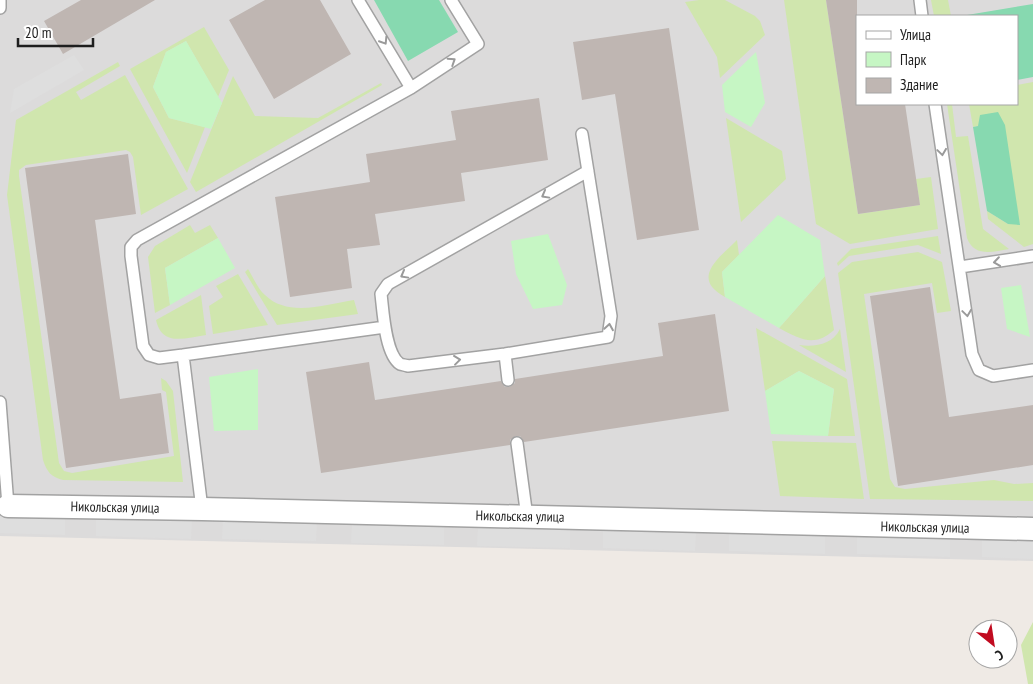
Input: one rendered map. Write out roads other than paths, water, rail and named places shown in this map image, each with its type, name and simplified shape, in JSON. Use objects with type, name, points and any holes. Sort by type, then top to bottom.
[{"type":"street","name":"Никольская улица","points":[[8,506],[1033,529]]},
{"type":"lane","points":[[0,0],[0,8]]},
{"type":"lane","points":[[358,0],[411,88]]},
{"type":"lane","points":[[385,326],[159,358],[149,355],[143,346],[131,247],[137,240],[411,88],[478,44],[451,0]]},
{"type":"lane","points":[[920,0],[922,15]]},
{"type":"lane","points":[[935,105],[972,354],[980,370],[993,376],[1033,370]]},
{"type":"lane","points":[[582,134],[588,171],[611,316],[608,337],[505,354],[408,366],[400,364],[394,357],[385,326],[381,294],[388,284],[588,171]]},
{"type":"lane","points":[[960,267],[1033,256]]},
{"type":"lane","points":[[505,354],[508,380]]},
{"type":"lane","points":[[183,355],[202,509]]},
{"type":"lane","points":[[0,402],[8,506]]},
{"type":"lane","points":[[517,443],[527,517]]}]
